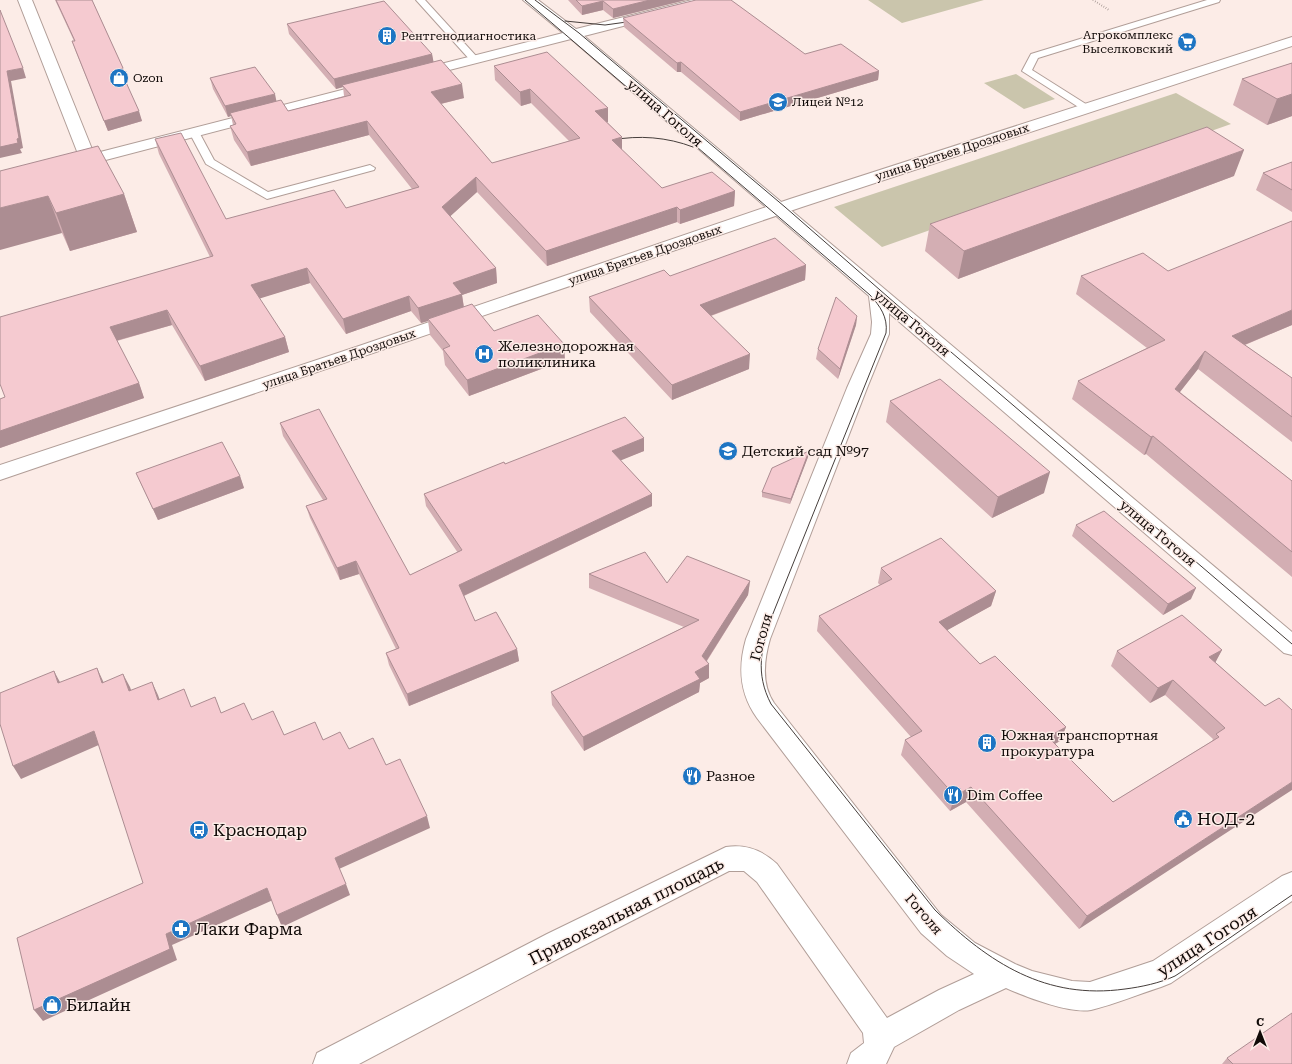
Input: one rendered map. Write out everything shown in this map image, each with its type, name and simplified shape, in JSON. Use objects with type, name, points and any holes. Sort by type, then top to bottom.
[{"type":"street","points":[[25,0],[88,159]]},
{"type":"street","name":"улица Гоголя","points":[[530,0],[573,34],[1292,646]]},
{"type":"street","points":[[406,77],[708,0]]},
{"type":"street","name":"улица Братьев Дроздовых","points":[[0,473],[362,352],[778,209],[1292,41]]},
{"type":"street","points":[[59,166],[383,83]]},
{"type":"street","name":"Гоголя","points":[[878,294],[881,322],[880,334],[857,388],[758,640],[752,664],[756,694],[772,719],[931,924],[949,942],[966,955],[1005,974]]},
{"type":"street","name":"Привокзальная площадь","points":[[328,1064],[557,944],[726,859],[739,857],[750,859],[760,865],[767,873],[875,1025],[880,1038]]},
{"type":"street","name":"улица Гоголя","points":[[1005,974],[1032,985],[1072,995],[1090,996],[1160,973],[1292,886]]},
{"type":"street","points":[[862,1064],[874,1056],[880,1048],[880,1038],[949,1000],[1005,974]]},
{"type":"lane","points":[[420,0],[474,59]]},
{"type":"lane","points":[[1086,108],[1027,71],[1034,56],[1216,0]]},
{"type":"lane","points":[[194,132],[210,162],[267,196],[370,168]]},
{"type":"shaded area","points":[[868,0],[984,0],[902,23]]},
{"type":"shaded area","points":[[1016,74],[1055,99],[1024,109],[984,83]]},
{"type":"shaded area","points":[[1176,93],[1231,124],[882,247],[834,207]]},
{"type":"building","points":[[56,0],[92,0],[123,68],[120,69],[139,111],[104,121],[72,41],[75,41]]},
{"type":"building","points":[[576,0],[650,0],[613,9],[603,1],[582,6]]},
{"type":"building","points":[[696,0],[731,0],[805,54],[841,44],[879,71],[740,112],[681,62],[677,63],[623,18]]},
{"type":"building","points":[[384,1],[432,54],[334,79],[287,24]]},
{"type":"building","points":[[0,10],[23,68],[7,71],[19,138],[17,139],[18,143],[0,147]]},
{"type":"building","points":[[547,52],[608,108],[595,111],[622,137],[612,140],[662,188],[712,172],[735,191],[680,210],[677,207],[546,251],[476,177],[442,207],[496,268],[453,283],[462,294],[418,308],[409,296],[343,319],[307,268],[251,285],[285,337],[200,366],[167,310],[110,327],[139,383],[0,431],[0,399],[5,397],[0,384],[0,317],[213,256],[155,139],[181,133],[226,219],[334,190],[346,208],[419,187],[367,121],[247,152],[230,126],[236,124],[230,113],[281,100],[288,111],[351,95],[342,85],[441,60],[462,84],[431,92],[492,163],[580,138],[530,89],[520,92],[494,66]]},
{"type":"building","points":[[1292,63],[1292,94],[1277,99],[1242,79]]},
{"type":"building","points":[[255,67],[275,94],[225,106],[210,78]]},
{"type":"building","points":[[1207,127],[1244,150],[964,251],[930,224]]},
{"type":"building","points":[[98,146],[124,194],[56,213],[48,196],[0,208],[0,171]]},
{"type":"building","points":[[1292,162],[1292,190],[1263,173]]},
{"type":"building","points":[[1292,221],[1292,310],[1232,336],[1292,378],[1292,417],[1205,351],[1175,389],[1292,481],[1292,552],[1153,436],[1151,437],[1078,381],[1165,340],[1081,276],[1143,253],[1168,271]]},
{"type":"building","points":[[775,238],[806,265],[700,305],[750,354],[672,385],[589,297],[664,270],[670,276]]},
{"type":"building","points":[[836,297],[857,316],[840,369],[818,349]]},
{"type":"building","points":[[472,304],[494,331],[538,315],[564,344],[467,380],[443,349],[450,346],[428,319]]},
{"type":"building","points":[[940,379],[1050,472],[998,497],[890,401]]},
{"type":"building","points":[[319,409],[410,575],[462,550],[424,494],[504,462],[505,464],[625,417],[644,438],[612,451],[652,494],[459,585],[475,621],[496,612],[517,649],[407,694],[386,653],[399,648],[356,561],[337,568],[306,506],[327,499],[280,423]]},
{"type":"building","points":[[222,442],[240,476],[153,509],[136,473]]},
{"type":"building","points":[[809,451],[791,499],[762,492],[772,468]]},
{"type":"building","points":[[1104,511],[1196,588],[1168,604],[1076,525]]},
{"type":"building","name":"Южная транспортная прокуратура","points":[[941,538],[996,591],[939,622],[980,664],[995,656],[1066,727],[1048,737],[1113,802],[1219,737],[1216,734],[1225,728],[1173,680],[1158,688],[1117,651],[1182,615],[1222,650],[1209,657],[1265,706],[1279,698],[1292,710],[1292,782],[1087,916],[971,787],[955,796],[905,740],[922,731],[819,616],[892,579],[881,568]]},
{"type":"building","points":[[645,552],[667,583],[687,556],[750,581],[702,656],[709,664],[695,672],[700,679],[583,737],[551,692],[699,620],[589,574]]},
{"type":"building","points":[[97,668],[102,683],[123,674],[129,691],[152,682],[158,700],[184,689],[191,707],[215,697],[221,713],[244,703],[252,720],[273,711],[284,735],[315,722],[323,740],[340,732],[349,749],[373,738],[386,765],[400,759],[427,816],[335,858],[346,884],[277,915],[267,888],[166,934],[170,949],[34,1010],[17,938],[143,883],[94,731],[13,766],[0,724],[0,693],[54,671],[58,683]]},
{"type":"building","points":[[1292,1013],[1292,1064],[1233,1064],[1227,1058]]},
{"type":"tram line","points":[[525,0],[870,295],[882,312],[886,322],[886,333],[772,616],[765,639],[761,660],[761,671],[766,693],[771,704],[935,910],[976,946],[1021,974],[1044,983],[1070,989],[1096,991],[1137,987],[1157,983],[1175,976],[1292,895]]},
{"type":"tram line","points":[[535,0],[579,33],[785,207],[951,352],[1292,644]]},
{"type":"tram line","points":[[565,21],[605,25],[634,21]]},
{"type":"tram line","points":[[612,140],[643,137],[663,139],[693,147]]},
{"type":"place","name":"Рентгенодиагностика","points":[[387,36]]},
{"type":"place","name":"Агрокомплекс Выселковский","points":[[1187,42]]},
{"type":"place","name":"Ozon","points":[[119,78]]},
{"type":"place","name":"Лицей №12","points":[[778,102]]},
{"type":"place","name":"Железнодорожная поликлиника","points":[[484,354]]},
{"type":"place","name":"Детский сад №97","points":[[728,451]]},
{"type":"place","name":"Южная транспортная прокуратура","points":[[987,743]]},
{"type":"place","name":"Разное","points":[[692,776]]},
{"type":"place","name":"Dim Coffee","points":[[953,795]]},
{"type":"place","name":"НОД-2","points":[[1183,819]]},
{"type":"place","name":"Краснодар","points":[[199,830]]},
{"type":"place","name":"Лаки Фарма","points":[[181,929]]},
{"type":"place","name":"Билайн","points":[[52,1005]]}]
